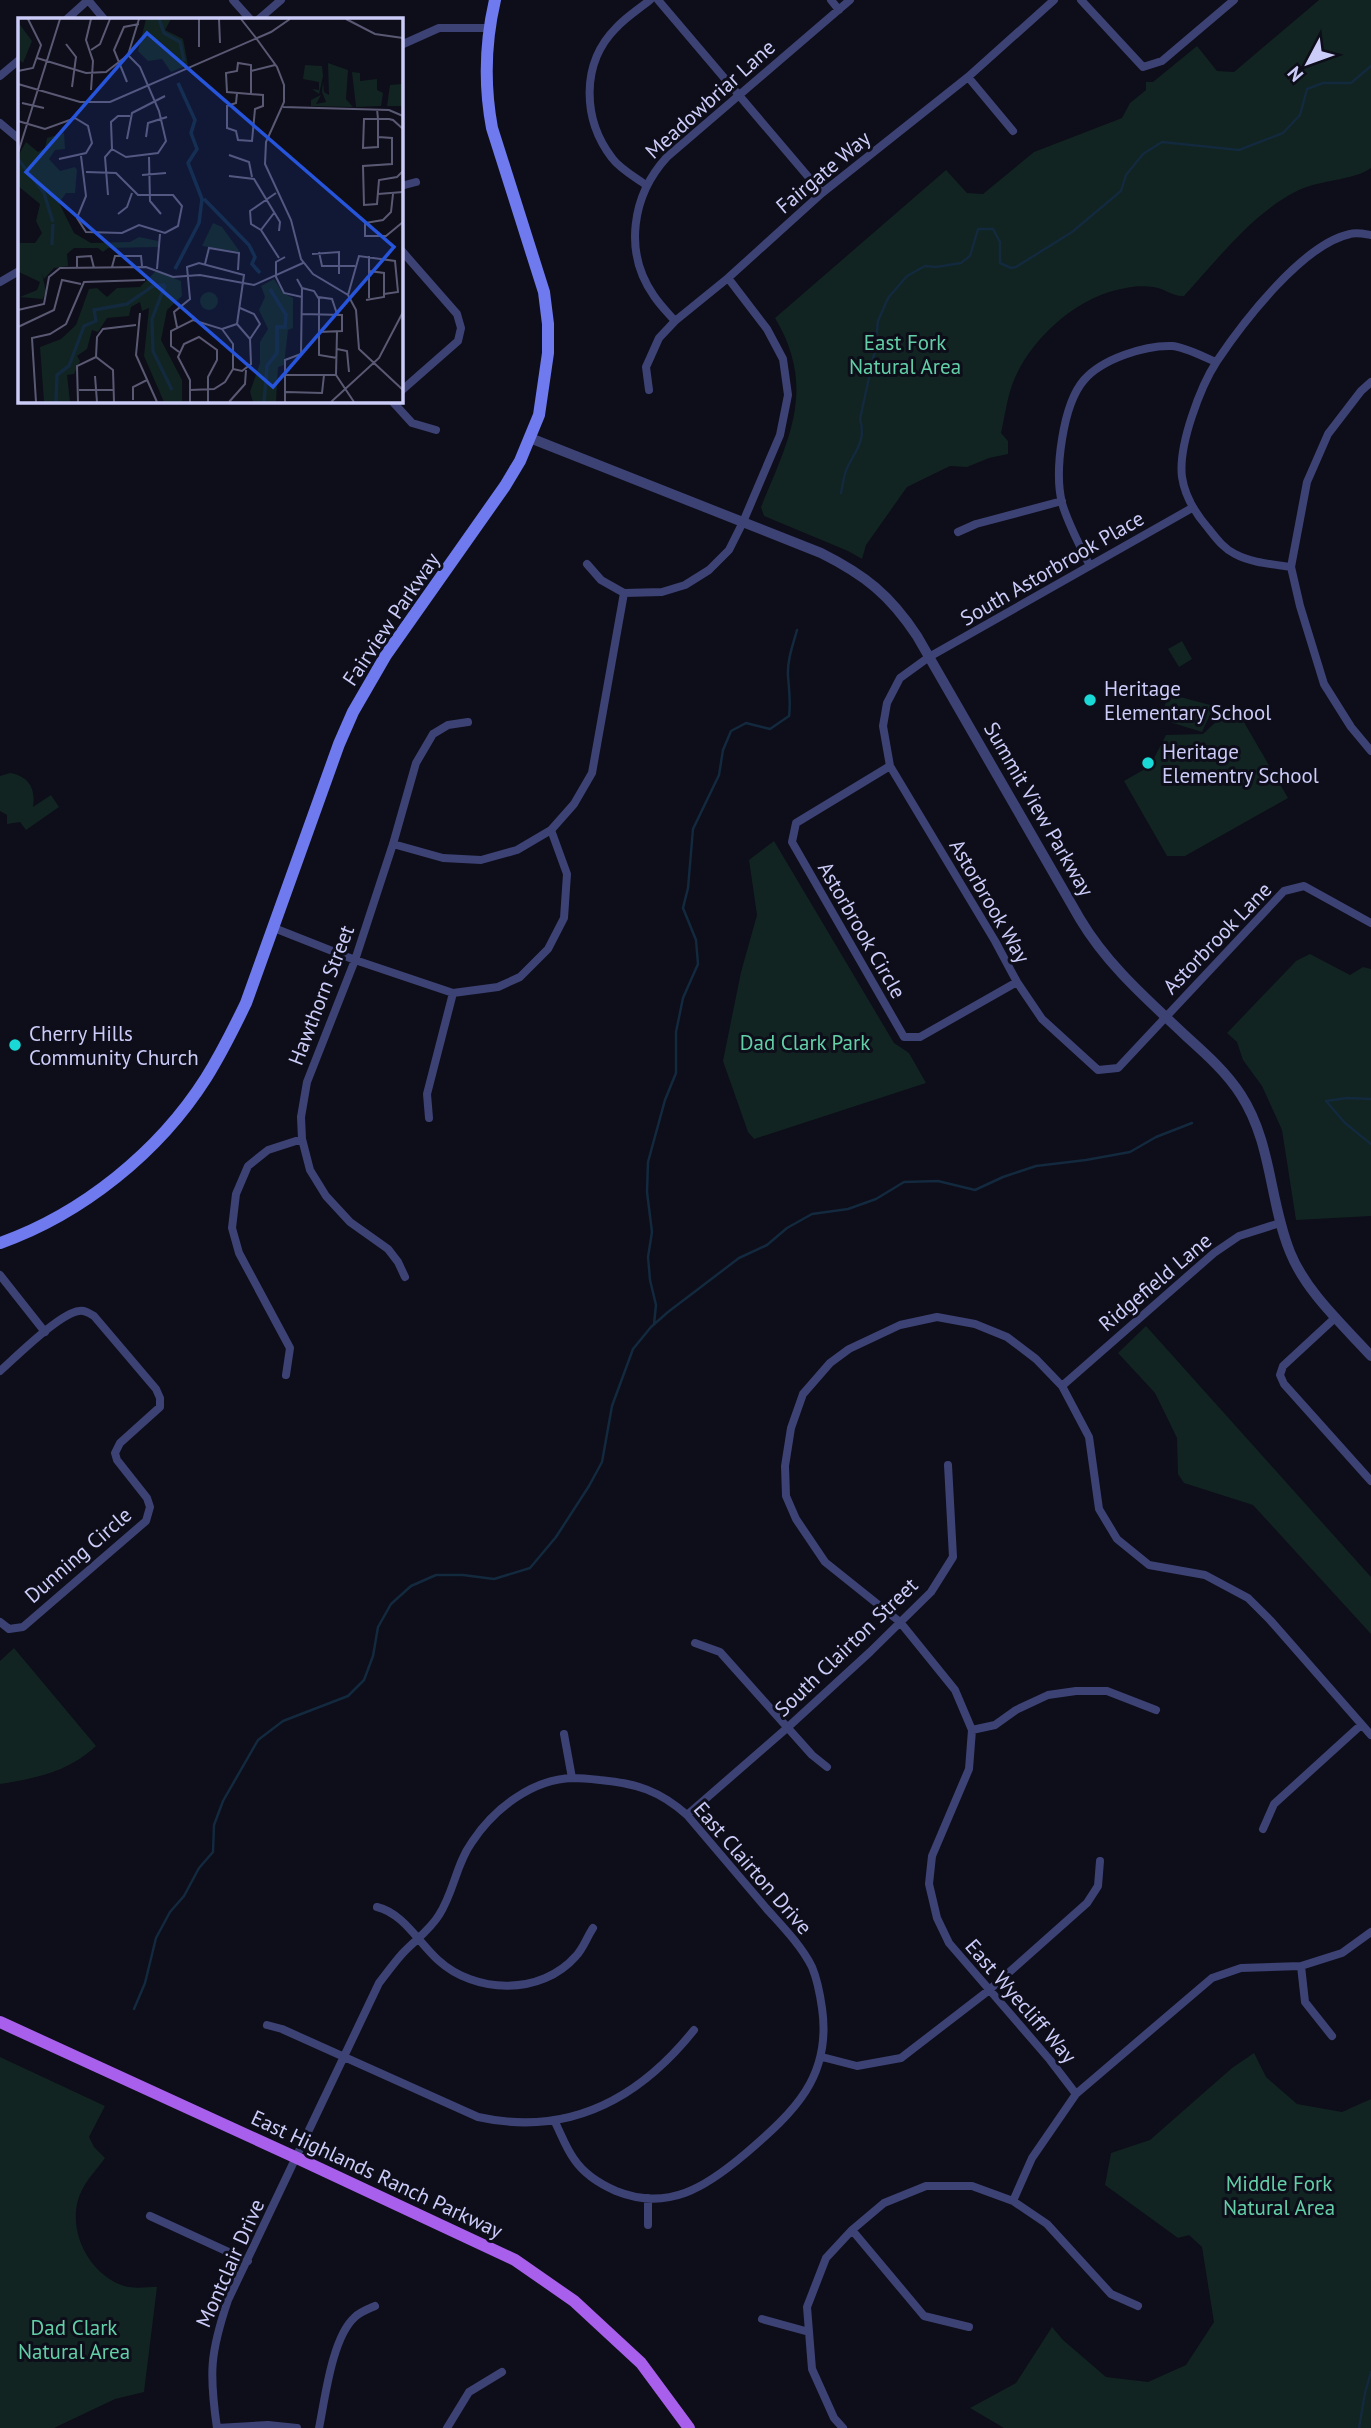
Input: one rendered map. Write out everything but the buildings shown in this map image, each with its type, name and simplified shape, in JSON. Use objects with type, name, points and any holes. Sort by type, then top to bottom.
[{"type":"main road","name":"Fairview Parkway","points":[[0,1243],[36,1228],[91,1196],[142,1154],[205,1079],[246,1003],[353,712],[386,655],[505,486],[530,438],[539,415],[545,386],[548,324],[544,292],[492,128],[486,76],[489,28],[495,0]]},
{"type":"main road","name":"East Highlands Ranch Parkway","points":[[0,2022],[514,2260],[574,2301],[641,2362],[689,2428]]},
{"type":"street","points":[[67,18],[88,0],[103,18]]},
{"type":"street","points":[[233,0],[249,18]]},
{"type":"street","points":[[260,18],[281,0]]},
{"type":"street","points":[[646,185],[613,160],[600,139],[592,117],[589,97],[592,71],[601,50],[615,29],[650,0]]},
{"type":"street","points":[[657,0],[822,193]]},
{"type":"street","points":[[831,0],[839,10]]},
{"type":"street","name":"Meadowbriar Lane","points":[[675,321],[653,294],[638,263],[634,236],[636,212],[646,185],[667,157],[850,0]]},
{"type":"street","name":"Fairgate Way","points":[[649,390],[646,367],[659,338],[675,321],[728,278],[822,193],[968,77],[1054,0]]},
{"type":"street","points":[[1081,0],[1143,67],[1162,61],[1234,0]]},
{"type":"street","points":[[402,45],[439,28],[489,28]]},
{"type":"street","points":[[0,76],[18,61]]},
{"type":"street","points":[[968,77],[1013,131]]},
{"type":"street","points":[[0,123],[18,138]]},
{"type":"street","points":[[402,186],[416,182]]},
{"type":"street","points":[[1292,567],[1251,560],[1233,553],[1221,544],[1192,508],[1182,476],[1184,441],[1216,362],[1274,288],[1320,247],[1351,233],[1371,235]]},
{"type":"street","points":[[402,251],[457,314],[461,328],[458,341],[402,390]]},
{"type":"street","points":[[0,282],[18,272]]},
{"type":"street","points":[[587,564],[601,580],[624,593],[662,592],[685,585],[709,570],[729,550],[743,522],[780,435],[788,395],[783,359],[767,329],[728,278]]},
{"type":"street","points":[[1090,566],[1062,501],[1060,462],[1066,415],[1084,379],[1116,356],[1150,347],[1174,346],[1216,362]]},
{"type":"street","points":[[1371,382],[1328,434],[1307,482],[1292,567],[1300,606],[1324,684],[1351,727],[1371,751]]},
{"type":"street","points":[[393,402],[412,423],[436,429]]},
{"type":"street","name":"Summit View Parkway","points":[[530,438],[821,554],[863,575],[899,610],[1088,932],[1114,966],[1218,1066],[1251,1112],[1264,1145],[1280,1223],[1298,1268],[1371,1356]]},
{"type":"street","points":[[958,532],[976,524],[1062,501]]},
{"type":"street","name":"South Astorbrook Place","points":[[929,657],[1192,508]]},
{"type":"street","points":[[393,844],[443,858],[481,860],[517,850],[551,830],[574,804],[592,773],[624,593]]},
{"type":"street","name":"Astorbrook Way","points":[[929,657],[900,678],[887,703],[883,726],[890,766],[1017,982],[1042,1019],[1098,1070],[1118,1068],[1166,1017]]},
{"type":"street","name":"Hawthorn Street","points":[[405,1277],[388,1249],[350,1222],[326,1196],[310,1170],[302,1139],[301,1117],[307,1082],[355,960],[416,763],[433,734],[448,725],[468,722]]},
{"type":"street","name":"Astorbrook Circle","points":[[890,766],[796,823],[792,842],[877,992],[904,1037],[920,1037],[1017,982]]},
{"type":"street","points":[[274,928],[355,960],[453,993],[498,987],[520,977],[548,949],[564,918],[567,874],[551,830]]},
{"type":"street","name":"Astorbrook Lane","points":[[1166,1017],[1284,891],[1304,886],[1371,923]]},
{"type":"street","points":[[429,1118],[427,1094],[453,993]]},
{"type":"street","points":[[286,1375],[290,1348],[239,1253],[232,1228],[236,1194],[248,1166],[268,1150],[302,1139]]},
{"type":"street","name":"Ridgefield Lane","points":[[1062,1386],[1214,1254],[1239,1236],[1280,1223]]},
{"type":"street","points":[[0,1275],[45,1332]]},
{"type":"street","name":"Dunning Circle","points":[[0,1371],[45,1332],[73,1313],[87,1311],[156,1389],[160,1398],[160,1407],[120,1443],[115,1453],[117,1460],[147,1498],[150,1507],[146,1521],[23,1626],[9,1629],[0,1622]]},
{"type":"street","name":"East Wyecliff Way","points":[[1076,2094],[948,1944],[937,1918],[929,1884],[932,1856],[969,1769],[972,1730],[956,1690],[900,1622],[825,1562],[796,1519],[786,1496],[785,1466],[791,1428],[803,1394],[830,1363],[849,1349],[900,1325],[937,1317],[975,1324],[1007,1337],[1036,1359],[1062,1386],[1089,1437],[1099,1509],[1117,1539],[1149,1564],[1205,1575],[1248,1598],[1371,1735]]},
{"type":"street","points":[[1336,1317],[1283,1366],[1280,1375],[1284,1384],[1371,1481]]},
{"type":"street","name":"South Clairton Street","points":[[687,1815],[788,1728],[931,1592],[953,1557],[948,1465]]},
{"type":"street","points":[[695,1643],[720,1652],[812,1755],[827,1767]]},
{"type":"street","points":[[972,1730],[995,1725],[1016,1710],[1048,1695],[1076,1691],[1107,1691],[1156,1710]]},
{"type":"street","points":[[1263,1829],[1274,1804],[1361,1725]]},
{"type":"street","points":[[564,1734],[572,1778]]},
{"type":"street","name":"East Clairton Drive","points":[[297,2158],[379,1983],[400,1956],[442,1912],[467,1849],[491,1818],[527,1791],[555,1780],[572,1778],[623,1782],[645,1788],[668,1799],[687,1815],[796,1943],[811,1967],[820,1992],[825,2027],[822,2057],[801,2101],[781,2124],[720,2175],[692,2191],[672,2197],[648,2199],[606,2186],[586,2173],[573,2159],[555,2122]]},
{"type":"street","points":[[822,2057],[857,2066],[901,2058],[988,1991],[1087,1903],[1097,1886],[1100,1861]]},
{"type":"street","points":[[377,1907],[397,1916],[439,1961],[460,1976],[481,1983],[507,1986],[536,1982],[556,1972],[576,1956],[593,1928]]},
{"type":"street","points":[[1013,2201],[1032,2158],[1076,2094],[1212,1978],[1241,1968],[1301,1966],[1342,1953],[1371,1932]]},
{"type":"street","points":[[1301,1966],[1305,2002],[1332,2036]]},
{"type":"street","points":[[267,2025],[282,2029],[478,2117],[525,2124],[555,2122],[578,2116],[621,2097],[679,2048],[694,2030]]},
{"type":"street","name":"Montclair Drive","points":[[217,2428],[211,2388],[211,2360],[216,2335],[228,2300],[297,2158]]},
{"type":"street","points":[[843,2428],[834,2418],[812,2369],[807,2307],[826,2258],[852,2230],[884,2203],[926,2186],[972,2186],[1013,2201],[1047,2224],[1111,2294],[1138,2306]]},
{"type":"street","points":[[648,2199],[648,2225]]},
{"type":"street","points":[[150,2216],[248,2261]]},
{"type":"street","points":[[852,2230],[924,2316],[969,2327]]},
{"type":"street","points":[[319,2428],[342,2334],[354,2317],[374,2306]]},
{"type":"street","points":[[762,2319],[809,2332]]},
{"type":"street","points":[[447,2428],[469,2392],[502,2372]]},
{"type":"street","points":[[217,2428],[268,2424],[297,2428]]},
{"type":"green space","name":"East Fork Natural Area","points":[[1319,0],[1371,0],[1371,168],[1356,175],[1307,187],[1282,199],[1251,223],[1184,296],[1153,287],[1129,287],[1091,299],[1059,320],[1032,348],[1014,380],[1001,433],[1008,441],[1008,454],[967,467],[950,466],[907,487],[866,545],[862,559],[764,516],[761,507],[789,436],[796,391],[788,343],[775,318],[946,170],[967,193],[983,194],[1034,152],[1122,118],[1130,103],[1146,90],[1146,82],[1153,82],[1197,46],[1217,71],[1234,72]]},
{"type":"green space","points":[[1182,641],[1192,659],[1179,667],[1168,649]]},
{"type":"green space","points":[[1169,694],[1214,706],[1202,732],[1160,719]]},
{"type":"green space","points":[[1234,705],[1288,798],[1185,856],[1167,856],[1124,781],[1150,766],[1166,735],[1203,734]]},
{"type":"green space","points":[[10,773],[22,777],[30,784],[33,807],[51,795],[59,807],[26,830],[20,822],[7,824],[7,815],[0,811],[0,776]]},
{"type":"green space","name":"Dad Clark Park","points":[[774,841],[894,1043],[909,1053],[926,1083],[754,1139],[748,1132],[723,1061],[741,972],[757,915],[749,860]]},
{"type":"green space","points":[[1310,954],[1350,975],[1363,967],[1371,969],[1371,1216],[1296,1220],[1282,1130],[1262,1086],[1243,1060],[1237,1042],[1227,1033],[1296,961]]},
{"type":"green space","points":[[1146,1326],[1371,1577],[1371,1634],[1253,1505],[1184,1483],[1178,1474],[1177,1438],[1155,1393],[1118,1353]]},
{"type":"green space","points":[[14,1648],[96,1746],[63,1768],[0,1784],[0,1661]]},
{"type":"green space","name":"Middle Fork Natural Area","points":[[1254,2053],[1266,2077],[1297,2104],[1342,2112],[1371,2099],[1371,2428],[1004,2428],[970,2408],[1016,2383],[1052,2327],[1106,2377],[1148,2382],[1186,2365],[1214,2322],[1202,2247],[1189,2235],[1178,2238],[1105,2185],[1111,2153],[1150,2140],[1232,2068]]},
{"type":"green space","name":"Dad Clark Natural Area","points":[[0,2057],[105,2106],[89,2137],[105,2158],[83,2188],[78,2202],[77,2232],[89,2259],[111,2280],[128,2287],[157,2287],[144,2392],[115,2399],[54,2428],[0,2428]]},
{"type":"waterway","points":[[841,493],[847,469],[861,438],[860,419],[875,350],[878,321],[888,298],[907,276],[925,266],[961,263],[970,256],[978,229],[993,229],[1000,242],[1000,263],[1011,268],[1016,267],[1072,232],[1121,191],[1126,175],[1143,154],[1162,142],[1239,150],[1283,133],[1300,115],[1307,89],[1323,83],[1351,83],[1371,66]]},
{"type":"waterway","points":[[654,1324],[656,1305],[648,1257],[652,1232],[647,1192],[648,1162],[665,1100],[676,1073],[676,1032],[683,998],[698,964],[696,940],[683,908],[688,888],[693,829],[719,775],[723,750],[731,731],[746,723],[770,729],[789,716],[788,664],[797,630]]},
{"type":"waterway","points":[[1326,1101],[1371,1099]]},
{"type":"waterway","points":[[1326,1101],[1345,1123],[1371,1144]]},
{"type":"waterway","points":[[134,2009],[145,1983],[156,1938],[199,1868],[213,1852],[214,1825],[223,1801],[258,1740],[283,1721],[348,1696],[364,1680],[373,1656],[378,1627],[391,1604],[411,1586],[436,1575],[494,1579],[530,1568],[556,1537],[602,1462],[612,1406],[633,1349],[668,1312],[739,1258],[767,1245],[787,1228],[812,1214],[848,1209],[876,1199],[904,1182],[938,1181],[975,1190],[1036,1166],[1130,1152],[1156,1137],[1192,1123]]},
{"type":"waterway","points":[[1359,2428],[1371,2372]]},
{"type":"place","name":"Heritage Elementary School","points":[[1090,700]]},
{"type":"place","name":"Heritage Elementry School","points":[[1148,763]]},
{"type":"place","name":"Cherry Hills Community Church","points":[[15,1045]]}]
